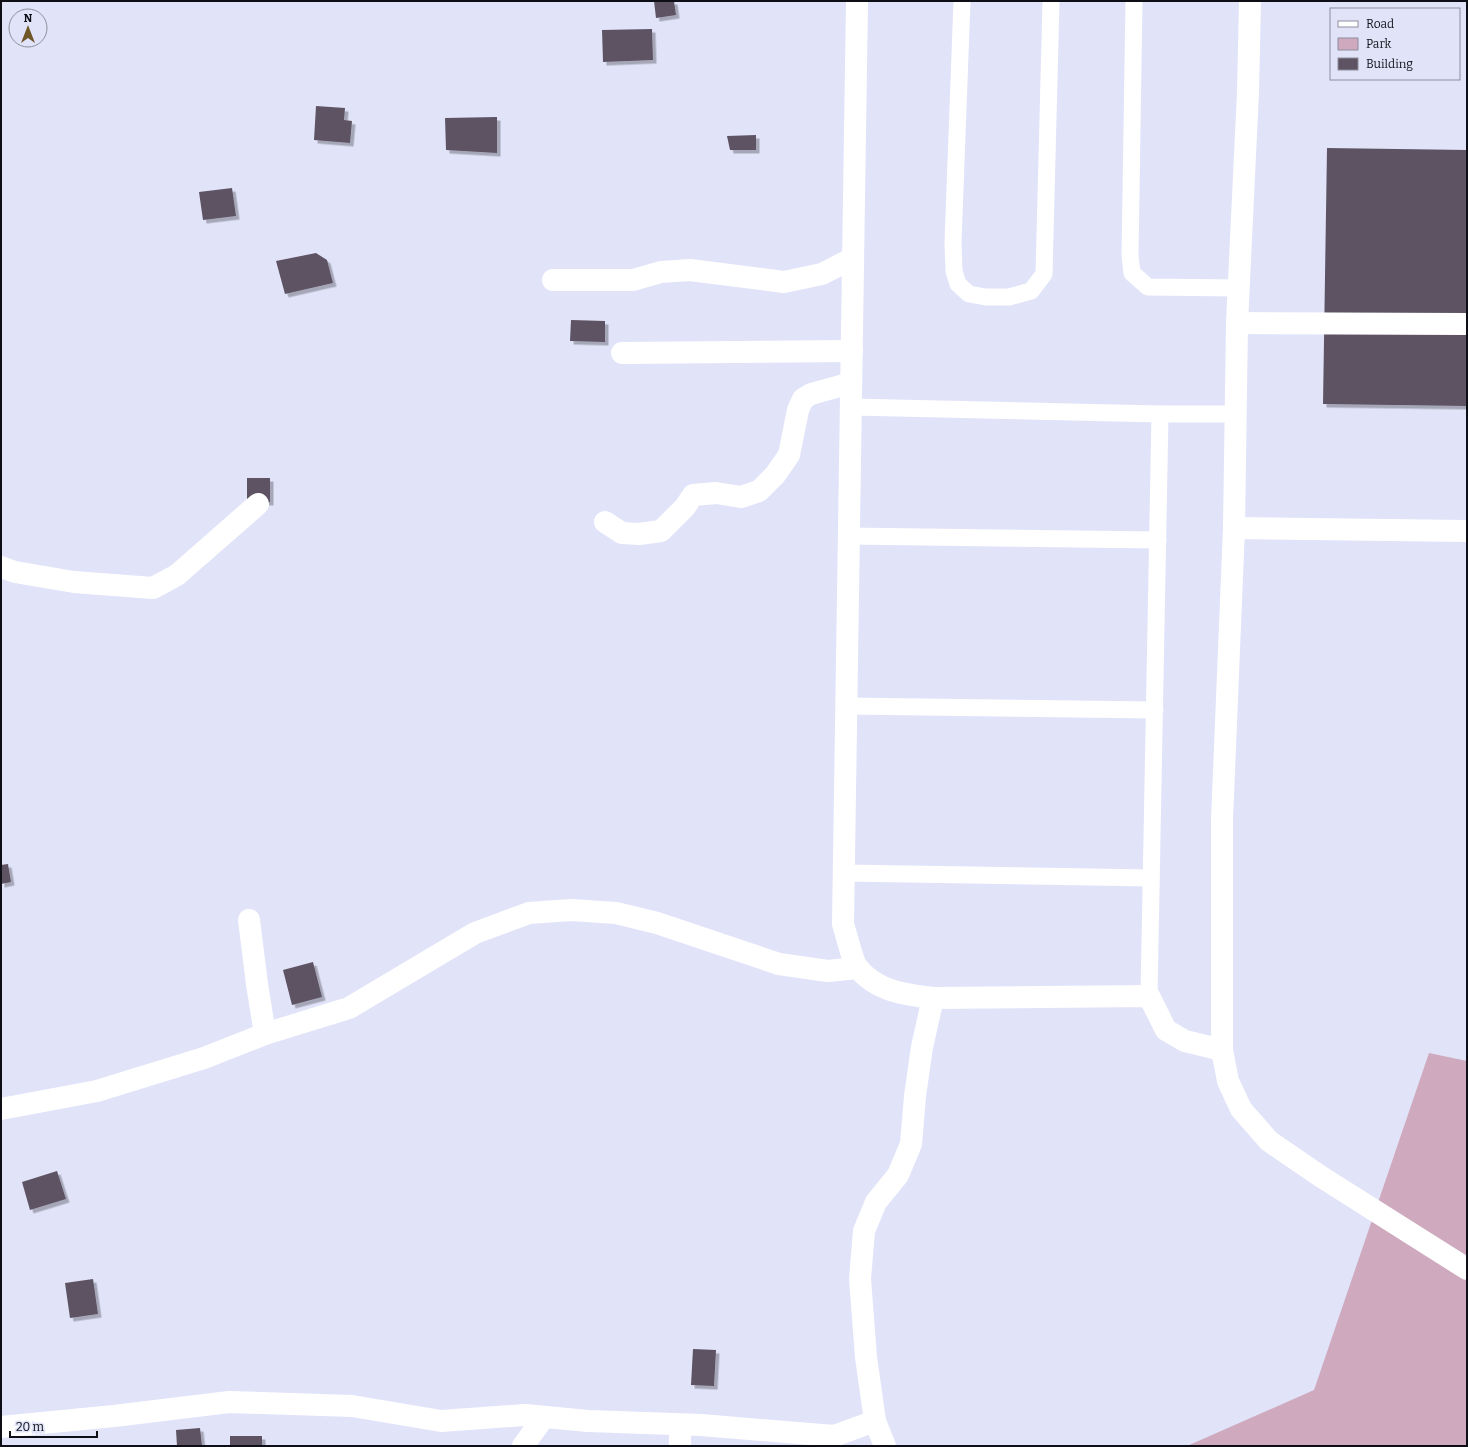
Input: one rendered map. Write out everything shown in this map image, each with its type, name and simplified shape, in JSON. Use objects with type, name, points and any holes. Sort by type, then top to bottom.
[{"type":"street","points":[[857,1],[844,873],[844,924],[857,968],[878,986],[908,995],[933,998],[1149,996],[1166,1030],[1185,1041],[1222,1050]]},
{"type":"street","points":[[1250,1],[1248,92],[1238,288],[1234,528],[1222,820],[1222,1050],[1228,1081],[1241,1109],[1269,1141],[1320,1176],[1467,1269]]},
{"type":"street","points":[[553,280],[633,280],[661,272],[690,270],[784,282],[822,274],[853,258]]},
{"type":"street","points":[[1237,323],[1467,324]]},
{"type":"street","points":[[622,353],[852,351]]},
{"type":"street","points":[[605,522],[622,532],[639,534],[661,531],[685,507],[693,495],[716,493],[740,497],[759,491],[776,475],[789,455],[798,410],[803,399],[811,394],[852,383]]},
{"type":"street","points":[[1,567],[15,572],[74,582],[153,588],[177,575],[258,504]]},
{"type":"street","points":[[1234,528],[1467,531]]},
{"type":"street","points":[[1,1109],[97,1091],[204,1058],[266,1034],[349,1008],[475,933],[529,913],[570,910],[616,913],[657,923],[779,964],[828,970],[857,968]]},
{"type":"street","points":[[249,920],[257,984],[266,1034]]},
{"type":"street","points":[[885,1446],[875,1421],[866,1357],[860,1279],[864,1231],[876,1202],[898,1175],[911,1144],[915,1096],[922,1047],[933,998]]},
{"type":"street","points":[[1,1427],[114,1416],[229,1402],[352,1406],[441,1421],[525,1415],[588,1421],[680,1435],[701,1425],[834,1436],[875,1421]]},
{"type":"street","points":[[523,1446],[544,1417]]},
{"type":"lane","points":[[962,1],[953,242],[954,271],[958,284],[969,294],[986,297],[1009,297],[1031,291],[1044,274],[1051,1]]},
{"type":"lane","points":[[1134,1],[1130,227],[1130,256],[1132,272],[1148,286],[1238,288]]},
{"type":"lane","points":[[851,407],[1160,414],[1235,414]]},
{"type":"lane","points":[[1149,996],[1160,414]]},
{"type":"lane","points":[[849,536],[1158,540]]},
{"type":"lane","points":[[847,706],[1155,710]]},
{"type":"lane","points":[[844,873],[1151,878]]},
{"type":"green space","points":[[1429,1053],[1467,1061],[1467,1446],[1187,1446],[1314,1390]]},
{"type":"building","points":[[654,1],[674,1],[676,15],[656,18]]},
{"type":"building","points":[[652,29],[653,60],[603,62],[602,30]]},
{"type":"building","points":[[316,106],[345,108],[344,120],[352,121],[350,143],[314,140]]},
{"type":"building","points":[[497,117],[497,153],[446,150],[445,118]]},
{"type":"building","points":[[756,135],[756,150],[730,150],[727,136]]},
{"type":"building","points":[[1327,148],[1467,150],[1467,406],[1323,404]]},
{"type":"building","points":[[232,188],[236,216],[203,220],[199,192]]},
{"type":"building","points":[[316,253],[327,260],[333,283],[285,294],[276,261]]},
{"type":"building","points":[[571,320],[605,321],[605,342],[570,341]]},
{"type":"building","points":[[247,478],[270,478],[270,502],[247,501]]},
{"type":"building","points":[[8,864],[11,882],[1,884],[1,865]]},
{"type":"building","points":[[313,962],[322,997],[292,1005],[283,970]]},
{"type":"building","points":[[57,1171],[66,1199],[30,1210],[22,1182]]},
{"type":"building","points":[[93,1279],[98,1314],[70,1318],[65,1283]]},
{"type":"building","points":[[693,1349],[716,1350],[714,1386],[691,1385]]},
{"type":"building","points":[[200,1428],[202,1446],[177,1446],[176,1430]]},
{"type":"building","points":[[230,1436],[262,1436],[262,1446],[230,1446]]}]
